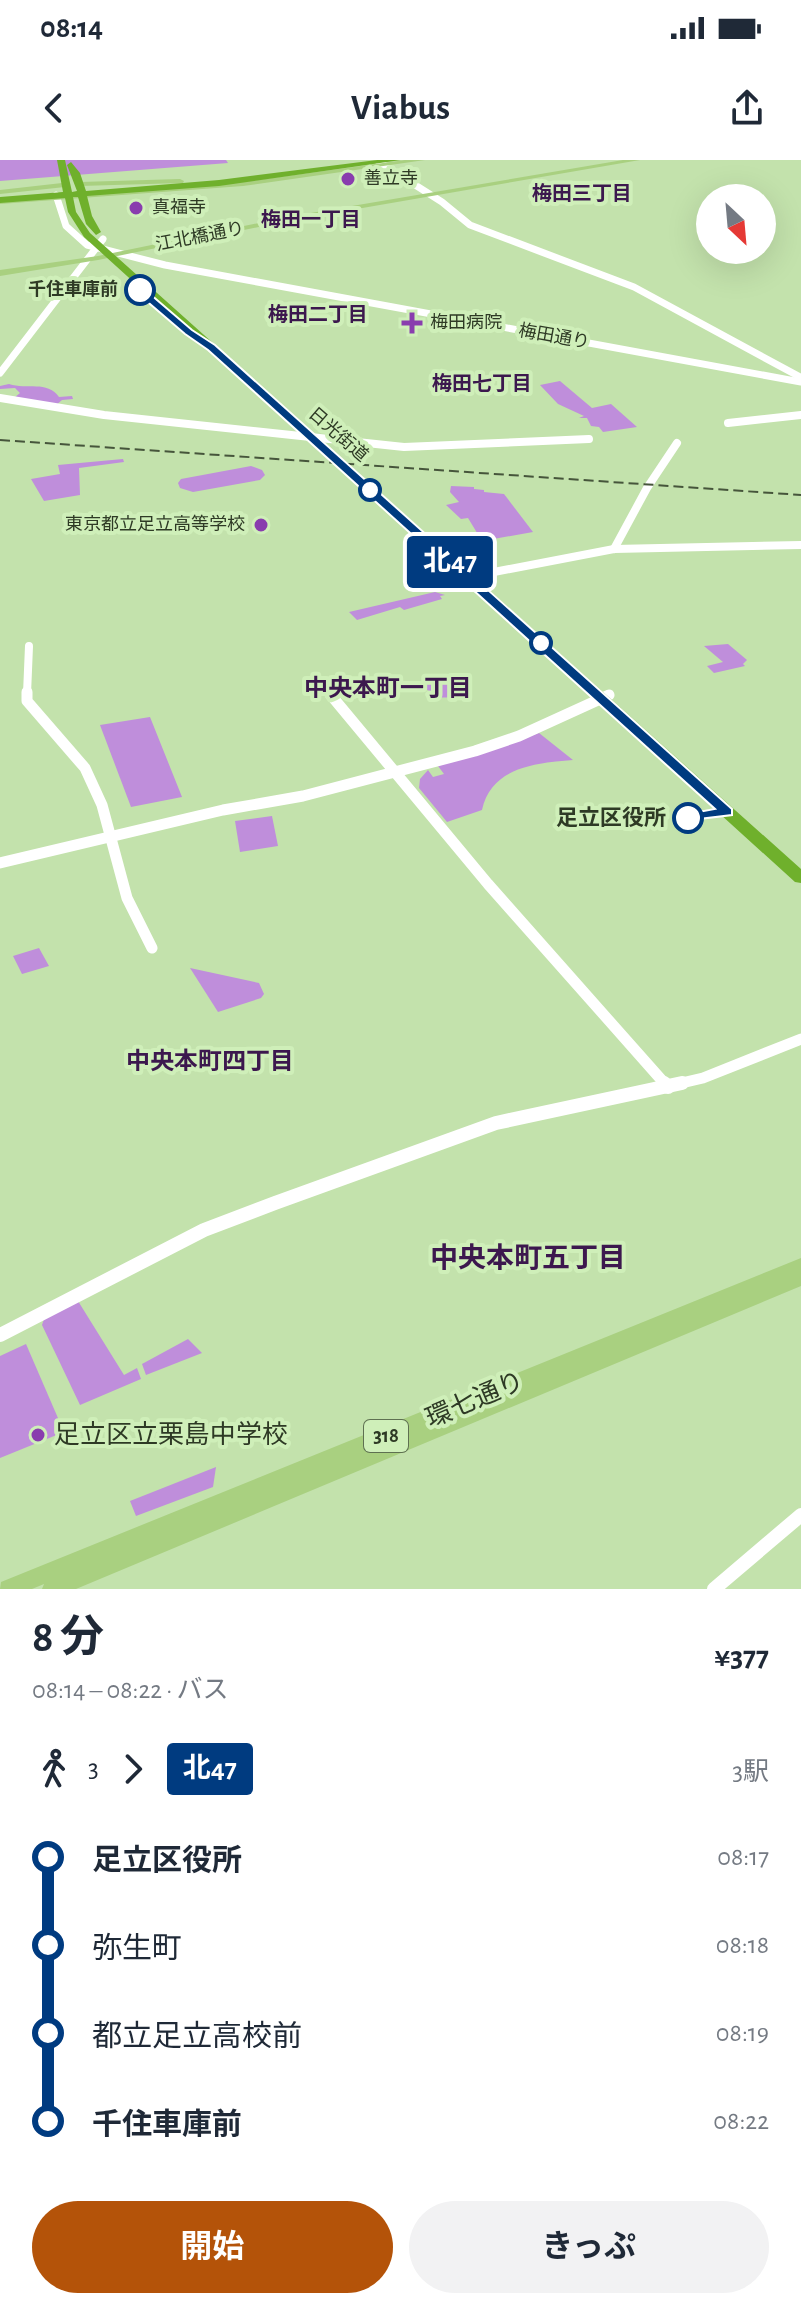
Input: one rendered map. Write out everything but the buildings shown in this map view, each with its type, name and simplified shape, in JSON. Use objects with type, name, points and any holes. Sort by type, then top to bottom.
[{"type":"highway","points":[[60,160],[92,227],[196,321],[214,342]]},
{"type":"highway","points":[[0,198],[180,182],[365,160]]},
{"type":"highway","points":[[0,198],[234,182],[397,160]]},
{"type":"highway","points":[[200,188],[408,160]]},
{"type":"highway","points":[[214,180],[381,161]]},
{"type":"highway","name":"日光街道","points":[[71,162],[72,212],[82,230],[214,342],[801,878]]},
{"type":"highway","points":[[73,189],[243,178]]},
{"type":"highway","points":[[73,189],[67,210],[76,230],[178,324],[201,339]]},
{"type":"highway","name":"日光街道","points":[[187,322],[201,339],[316,437]]},
{"type":"highway","name":"日光街道","points":[[605,696],[801,866]]},
{"type":"main road","points":[[0,198],[73,189],[214,180],[381,161],[421,160]]},
{"type":"main road","name":"江北橋通り","points":[[0,273],[85,260],[99,253],[119,253],[277,221],[636,160]]},
{"type":"main road","points":[[73,189],[200,188],[381,161]]},
{"type":"main road","points":[[0,198],[73,189],[251,179],[381,161]]},
{"type":"main road","name":"環七通り","points":[[768,1285],[775,1269],[801,1256]]},
{"type":"main road","name":"環七通り","points":[[52,1589],[768,1285],[801,1265]]},
{"type":"main road","name":"環七通り","points":[[8,1589],[768,1285],[801,1278]]},
{"type":"main road","name":"環七通り","points":[[768,1285],[801,1287]]},
{"type":"street","points":[[381,161],[481,230],[634,287],[801,380]]},
{"type":"street","points":[[73,189],[92,227]]},
{"type":"street","points":[[73,189],[66,226],[99,253],[103,239]]},
{"type":"street","name":"梅田通り","points":[[119,253],[152,263],[801,380]]},
{"type":"street","points":[[0,373],[85,260]]},
{"type":"street","points":[[136,268],[152,263]]},
{"type":"street","points":[[0,398],[67,410],[419,447],[589,439]]},
{"type":"street","points":[[728,423],[801,415]]},
{"type":"street","points":[[614,549],[648,486],[677,443]]},
{"type":"street","points":[[472,576],[614,549],[801,545]]},
{"type":"street","points":[[29,646],[27,701],[85,768],[102,805],[127,898],[152,948]]},
{"type":"street","points":[[330,694],[488,884],[668,1087]]},
{"type":"street","points":[[0,863],[223,810],[303,796],[498,744],[605,696]]},
{"type":"street","points":[[0,1335],[204,1230],[275,1203],[496,1123],[668,1087],[749,1062],[801,1039]]},
{"type":"street","points":[[714,1589],[801,1515]]},
{"type":"shaded area","points":[[0,160],[226,160],[228,163],[0,181]]},
{"type":"shaded area","points":[[560,381],[592,408],[611,404],[637,427],[603,432],[599,427],[591,426],[587,418],[579,418],[584,416],[558,404],[540,385]]},
{"type":"shaded area","points":[[0,386],[43,387],[59,397],[72,396],[73,399],[62,400],[55,406],[14,398],[20,393],[15,388],[0,389]]},
{"type":"shaded area","points":[[123,459],[124,462],[79,468],[80,495],[44,501],[31,479],[60,474],[58,465]]},
{"type":"shaded area","points":[[251,466],[262,470],[265,475],[260,480],[193,492],[180,488],[178,483],[181,479]]},
{"type":"shaded area","points":[[451,486],[474,487],[484,492],[504,494],[533,532],[482,541],[468,518],[461,519],[446,505],[459,502],[450,492]]},
{"type":"shaded area","points":[[435,592],[445,595],[440,596],[442,599],[404,610],[400,607],[357,620],[349,612]]},
{"type":"shaded area","points":[[728,644],[747,660],[743,664],[745,666],[714,673],[707,666],[723,662],[704,646]]},
{"type":"shaded area","points":[[448,676],[466,692],[442,698],[423,685]]},
{"type":"shaded area","points":[[150,717],[182,797],[131,807],[100,725]]},
{"type":"shaded area","points":[[539,733],[573,760],[530,766],[505,776],[495,784],[482,810],[447,822],[419,788],[420,779],[428,770],[433,777],[444,774],[438,766]]},
{"type":"shaded area","points":[[272,816],[278,846],[240,852],[235,821]]},
{"type":"shaded area","points":[[39,948],[49,966],[22,974],[13,956]]},
{"type":"shaded area","points":[[190,968],[259,983],[264,994],[261,998],[218,1012]]},
{"type":"shaded area","points":[[78,1301],[124,1375],[137,1368],[141,1379],[80,1405],[42,1325],[44,1319]]},
{"type":"shaded area","points":[[188,1339],[202,1353],[146,1375],[142,1364]]},
{"type":"shaded area","points":[[26,1344],[64,1432],[0,1458],[0,1356]]},
{"type":"shaded area","points":[[216,1467],[213,1487],[136,1516],[130,1501]]},
{"type":"railway","points":[[0,440],[801,495]]},
{"type":"bus line","name":"北47","points":[[140,290],[211,347],[727,812],[688,818]]},
{"type":"place","name":"善立寺","points":[[348,179]]},
{"type":"place","name":"真福寺","points":[[136,208]]},
{"type":"place","name":"千住車庫前","points":[[140,290]]},
{"type":"place","name":"梅田病院","points":[[412,323]]},
{"type":"place","name":"東京都立足立高等学校","points":[[261,525]]},
{"type":"place","name":"足立区役所","points":[[688,818]]},
{"type":"place","name":"足立区立栗島中学校","points":[[38,1435]]},
{"type":"district","name":"梅田三丁目","points":[[582,194]]},
{"type":"district","name":"梅田一丁目","points":[[311,220]]},
{"type":"district","name":"梅田二丁目","points":[[318,315]]},
{"type":"district","name":"梅田七丁目","points":[[482,384]]},
{"type":"district","name":"中央本町一丁目","points":[[388,689]]},
{"type":"district","name":"中央本町四丁目","points":[[210,1062]]},
{"type":"district","name":"中央本町五丁目","points":[[528,1259]]}]
